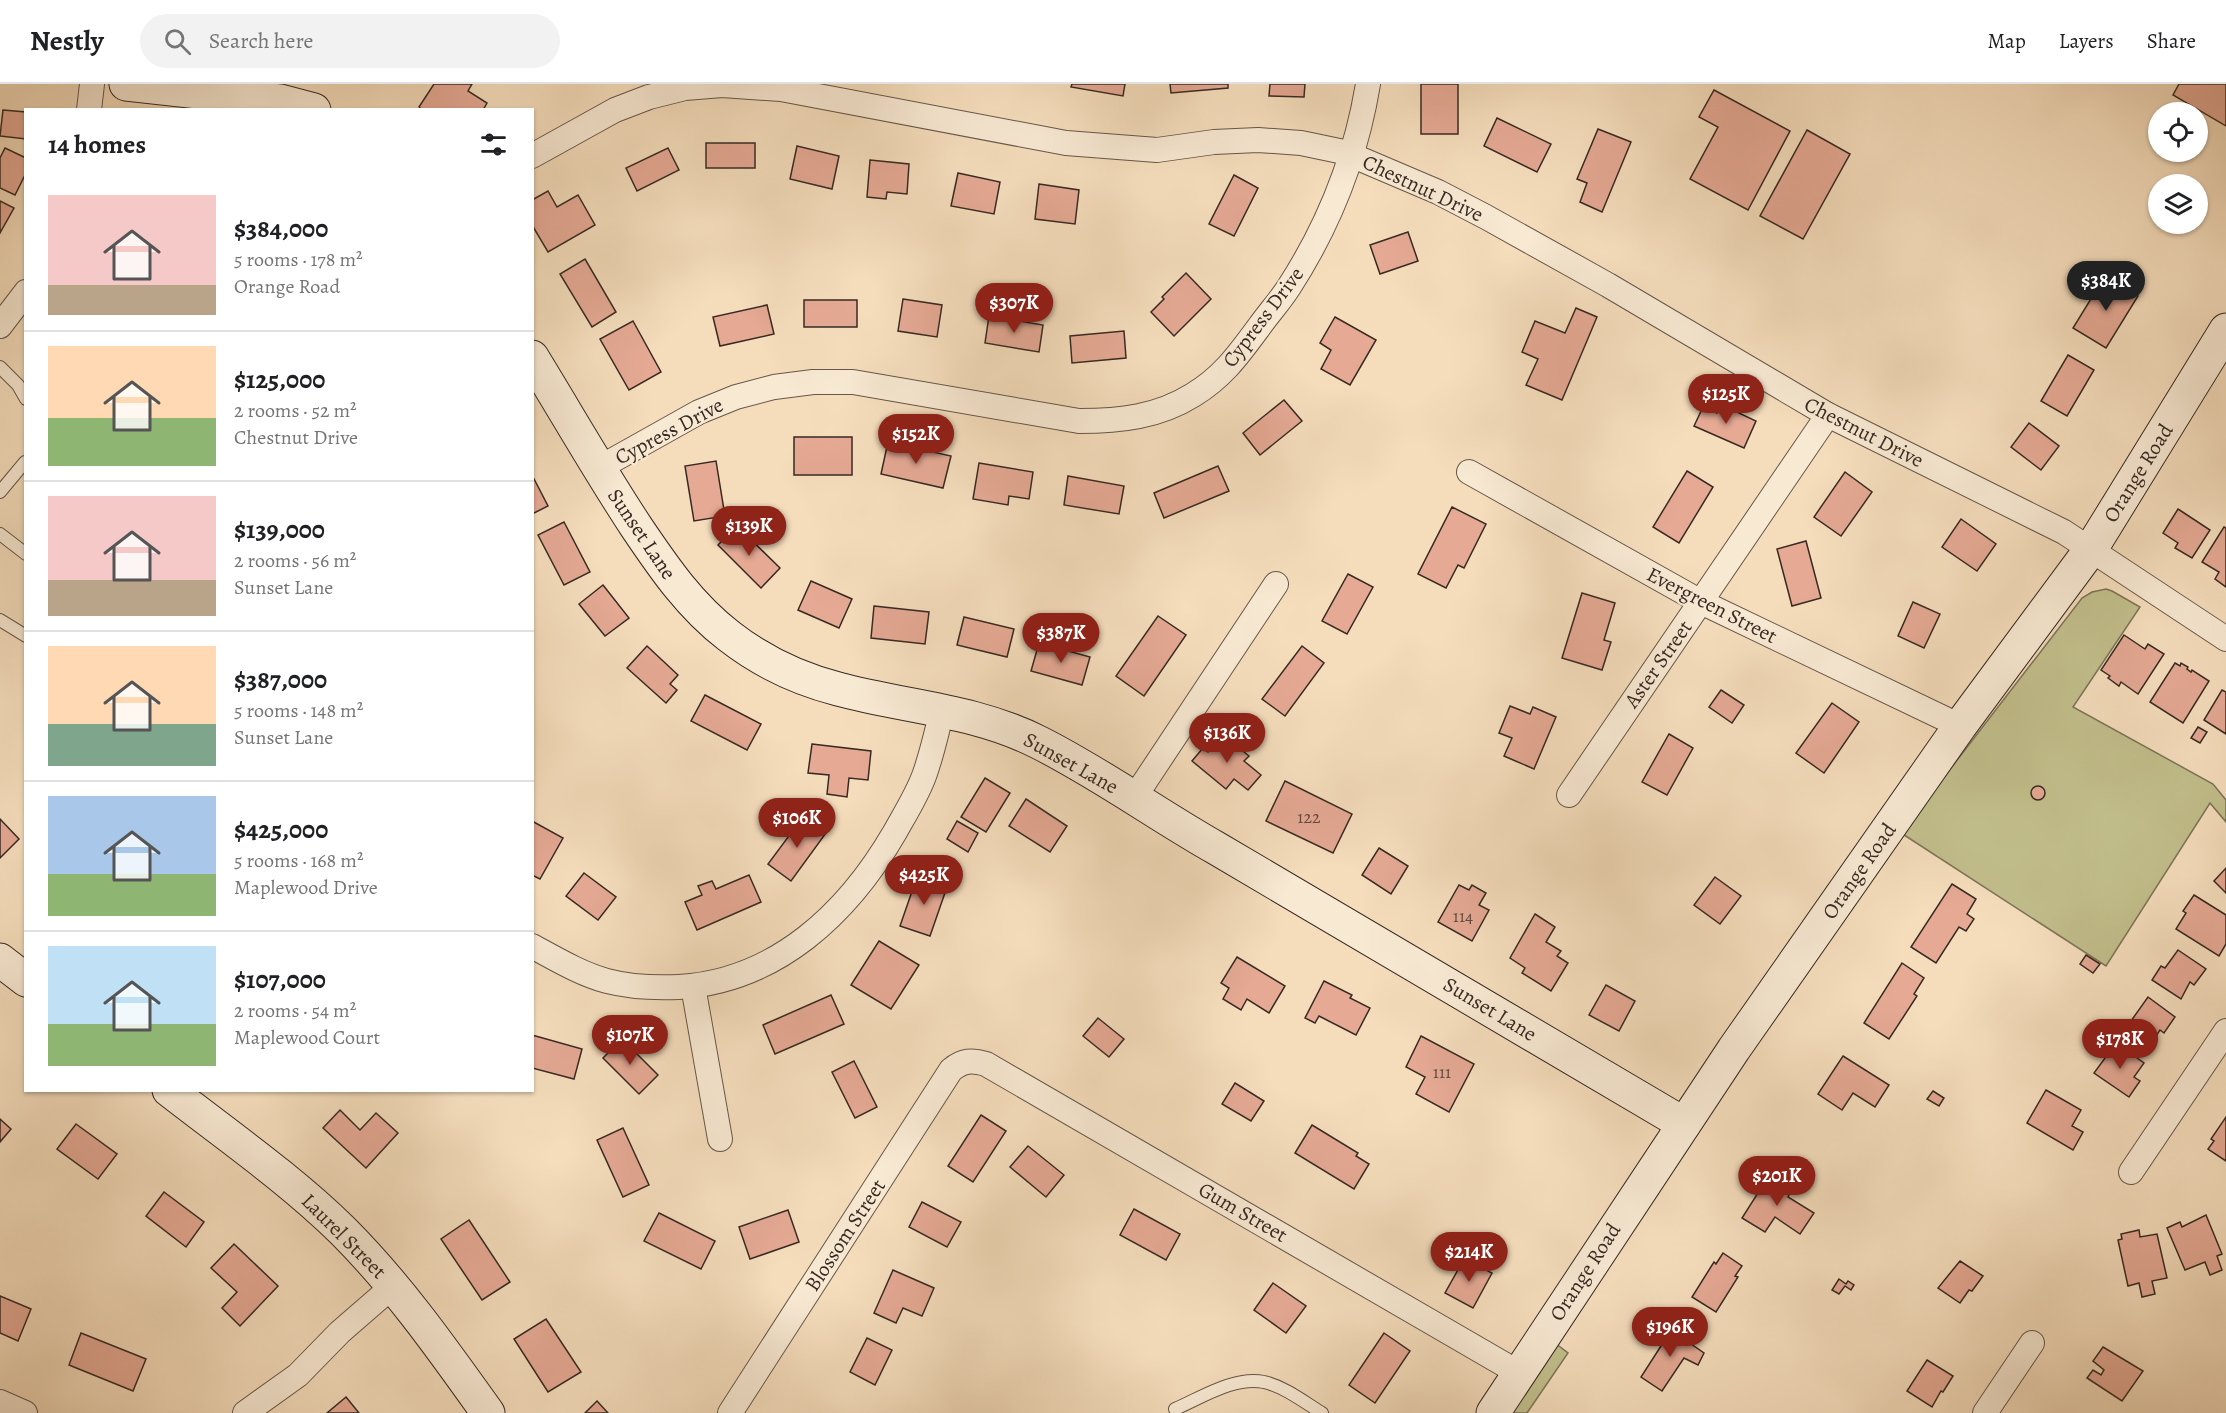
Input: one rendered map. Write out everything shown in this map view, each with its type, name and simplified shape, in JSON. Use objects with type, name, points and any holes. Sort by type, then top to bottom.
[{"type":"street","points":[[89,108],[92,84]]},
{"type":"street","points":[[126,84],[207,88],[306,108]]},
{"type":"street","name":"Cypress Drive","points":[[599,468],[708,408],[736,397],[774,387],[813,382],[853,382],[1079,421],[1115,421],[1144,416],[1172,406],[1217,378],[1241,353],[1288,289],[1314,246],[1331,211],[1352,155],[1368,84]]},
{"type":"street","name":"Chestnut Drive","points":[[534,155],[632,103],[685,88],[722,85],[751,85],[781,89],[1066,143],[1157,150],[1215,142],[1258,140],[1301,143],[1344,152],[1438,192],[1496,222],[1608,285],[1828,416],[2064,532],[2226,639]]},
{"type":"street","points":[[0,326],[24,295]]},
{"type":"street","name":"Orange Road","points":[[1493,1413],[1734,1049],[1960,726],[2091,549],[2226,330]]},
{"type":"street","name":"Sunset Lane","points":[[534,360],[599,468],[674,582],[694,605],[729,636],[762,659],[792,674],[835,689],[942,710],[1005,728],[1035,741],[1684,1124]]},
{"type":"street","name":"Aster Street","points":[[1569,795],[1828,416]]},
{"type":"street","name":"Evergreen Street","points":[[1469,472],[1701,602],[1960,726]]},
{"type":"street","points":[[1134,798],[1276,584]]},
{"type":"street","points":[[534,947],[573,968],[606,981],[627,985],[693,986],[734,978],[768,962],[825,923],[856,891],[879,860],[906,814],[923,778],[942,710]]},
{"type":"street","points":[[0,960],[24,978]]},
{"type":"street","points":[[693,986],[720,1139]]},
{"type":"street","points":[[2131,1172],[2226,1030]]},
{"type":"street","name":"Gum Street","points":[[964,1062],[975,1060],[986,1064],[1519,1373]]},
{"type":"street","name":"Blossom Street","points":[[730,1413],[951,1070],[964,1062]]},
{"type":"street","name":"Laurel Street","points":[[172,1092],[296,1188],[344,1232],[393,1286],[488,1413]]},
{"type":"street","points":[[245,1413],[298,1375],[340,1332],[393,1286]]},
{"type":"street","points":[[1985,1413],[2032,1343]]},
{"type":"street","points":[[0,1401],[25,1413]]},
{"type":"lane","points":[[0,367],[18,385],[24,396]]},
{"type":"lane","points":[[0,492],[24,460]]},
{"type":"lane","points":[[0,534],[24,552]]},
{"type":"lane","points":[[0,620],[24,635]]},
{"type":"lane","points":[[1175,1409],[1233,1384],[1246,1381],[1263,1382],[1279,1388],[1322,1413]]},
{"type":"shaded area","points":[[2106,589],[2140,607],[2073,707],[2213,784],[2226,800],[2226,822],[2210,803],[2106,966],[1901,833],[2082,598],[2092,592]]},
{"type":"shaded area","points":[[1551,1340],[1568,1353],[1527,1413],[1504,1413]]},
{"type":"building","points":[[434,84],[472,84],[468,91],[487,103],[484,108],[419,107]]},
{"type":"building","points":[[1072,84],[1125,84],[1123,96],[1071,87]]},
{"type":"building","points":[[1170,84],[1228,84],[1228,88],[1171,93]]},
{"type":"building","points":[[1270,84],[1305,84],[1304,97],[1269,96]]},
{"type":"building","points":[[1421,84],[1458,84],[1458,134],[1421,134]]},
{"type":"building","points":[[2179,84],[2226,84],[2226,126],[2208,115],[2208,102],[2185,102],[2173,95]]},
{"type":"building","points":[[1714,90],[1790,131],[1748,210],[1690,179],[1718,127],[1699,117]]},
{"type":"building","points":[[3,110],[24,112],[24,139],[0,136]]},
{"type":"building","points":[[1497,118],[1551,144],[1537,172],[1484,146]]},
{"type":"building","points":[[1598,129],[1631,142],[1602,212],[1580,202],[1587,183],[1577,179]]},
{"type":"building","points":[[1807,130],[1850,154],[1803,239],[1760,216]]},
{"type":"building","points":[[706,143],[755,143],[755,168],[706,168]]},
{"type":"building","points":[[797,146],[839,156],[832,189],[790,179]]},
{"type":"building","points":[[5,148],[24,157],[24,177],[15,195],[0,188],[0,158]]},
{"type":"building","points":[[668,148],[679,170],[637,191],[626,168]]},
{"type":"building","points":[[870,160],[909,164],[907,194],[887,192],[886,199],[867,197]]},
{"type":"building","points":[[958,173],[1000,182],[994,214],[951,206]]},
{"type":"building","points":[[1234,175],[1258,188],[1234,236],[1209,224]]},
{"type":"building","points":[[1039,184],[1079,190],[1075,224],[1035,219]]},
{"type":"building","points":[[548,191],[557,207],[578,195],[595,225],[548,252],[534,228],[534,199]]},
{"type":"building","points":[[0,201],[14,208],[0,233]]},
{"type":"building","points":[[1408,232],[1418,261],[1380,274],[1370,245]]},
{"type":"building","points":[[585,259],[616,312],[592,327],[560,274]]},
{"type":"building","points":[[1186,273],[1211,299],[1174,336],[1151,312],[1164,299],[1162,297]]},
{"type":"building","points":[[2105,276],[2138,296],[2106,348],[2073,328]]},
{"type":"building","points":[[903,299],[942,305],[937,337],[898,331]]},
{"type":"building","points":[[804,300],[857,300],[857,327],[804,327]]},
{"type":"building","points":[[767,305],[774,334],[720,346],[713,317]]},
{"type":"building","points":[[1576,308],[1597,317],[1562,400],[1526,385],[1538,359],[1522,352],[1535,321],[1565,333]]},
{"type":"building","points":[[989,316],[1043,325],[1039,352],[985,343]]},
{"type":"building","points":[[1335,317],[1376,340],[1350,385],[1321,369],[1331,350],[1320,343]]},
{"type":"building","points":[[633,321],[661,372],[629,390],[600,339]]},
{"type":"building","points":[[1124,331],[1126,358],[1072,363],[1070,336]]},
{"type":"building","points":[[2068,355],[2094,370],[2067,416],[2041,401]]},
{"type":"building","points":[[1284,400],[1302,421],[1260,455],[1243,433]]},
{"type":"building","points":[[1720,404],[1756,421],[1744,448],[1694,426],[1703,407],[1717,413]]},
{"type":"building","points":[[2029,423],[2059,446],[2041,470],[2011,447]]},
{"type":"building","points":[[794,437],[852,437],[852,475],[794,475]]},
{"type":"building","points":[[888,442],[951,456],[943,488],[881,474]]},
{"type":"building","points":[[716,461],[725,516],[694,521],[685,466]]},
{"type":"building","points":[[979,463],[1033,472],[1029,499],[1009,496],[1008,505],[973,499]]},
{"type":"building","points":[[1218,466],[1229,491],[1164,518],[1154,493]]},
{"type":"building","points":[[1687,471],[1713,487],[1679,543],[1653,527]]},
{"type":"building","points":[[1845,472],[1872,492],[1841,536],[1814,517]]},
{"type":"building","points":[[1068,476],[1124,486],[1119,514],[1064,505]]},
{"type":"building","points":[[534,479],[548,506],[534,513]]},
{"type":"building","points":[[1452,507],[1486,524],[1464,568],[1458,565],[1446,588],[1418,574]]},
{"type":"building","points":[[2178,509],[2210,530],[2192,558],[2175,548],[2178,543],[2163,533]]},
{"type":"building","points":[[1961,519],[1996,544],[1977,571],[1942,547]]},
{"type":"building","points":[[564,522],[590,572],[564,585],[538,535]]},
{"type":"building","points":[[737,526],[780,568],[761,588],[718,545]]},
{"type":"building","points":[[2224,527],[2226,528],[2226,587],[2215,579],[2219,572],[2202,562]]},
{"type":"building","points":[[1806,541],[1821,598],[1792,606],[1777,549]]},
{"type":"building","points":[[1348,574],[1373,587],[1347,634],[1322,621]]},
{"type":"building","points":[[811,581],[852,599],[839,628],[798,610]]},
{"type":"building","points":[[603,585],[629,618],[605,636],[579,604]]},
{"type":"building","points":[[1582,593],[1615,603],[1604,640],[1611,642],[1602,670],[1562,658]]},
{"type":"building","points":[[1913,602],[1940,614],[1924,648],[1898,636]]},
{"type":"building","points":[[874,606],[929,612],[925,644],[871,638]]},
{"type":"building","points":[[1158,616],[1186,635],[1144,696],[1116,676]]},
{"type":"building","points":[[964,617],[1014,629],[1007,657],[957,645]]},
{"type":"building","points":[[2124,635],[2145,649],[2148,644],[2164,654],[2138,694],[2121,682],[2119,686],[2101,670]]},
{"type":"building","points":[[1039,643],[1090,657],[1082,685],[1031,671]]},
{"type":"building","points":[[647,646],[678,675],[670,684],[677,690],[666,703],[627,668]]},
{"type":"building","points":[[1302,646],[1324,663],[1285,716],[1262,699]]},
{"type":"building","points":[[2175,663],[2180,666],[2181,663],[2191,672],[2192,670],[2209,681],[2183,723],[2150,702]]},
{"type":"building","points":[[1721,690],[1744,705],[1732,723],[1709,707]]},
{"type":"building","points":[[2222,690],[2226,692],[2226,734],[2204,720]]},
{"type":"building","points":[[705,695],[761,724],[747,750],[691,721]]},
{"type":"building","points":[[1832,703],[1859,722],[1824,773],[1796,753]]},
{"type":"building","points":[[1510,706],[1530,714],[1533,707],[1556,717],[1534,769],[1504,756],[1512,738],[1499,733]]},
{"type":"building","points":[[2198,727],[2207,732],[2200,743],[2191,738]]},
{"type":"building","points":[[1222,734],[1249,756],[1244,761],[1261,775],[1248,790],[1234,779],[1226,789],[1192,761],[1203,748],[1208,752]]},
{"type":"building","points":[[1669,734],[1693,748],[1667,795],[1642,782]]},
{"type":"building","points":[[812,744],[871,751],[868,780],[849,778],[847,797],[827,794],[829,775],[808,773]]},
{"type":"building","points":[[985,778],[1010,793],[986,832],[961,817]]},
{"type":"building","points":[[1285,781],[1352,814],[1333,853],[1266,821]]},
{"type":"building","points":[[2038,786],[2043,788],[2045,793],[2043,798],[2038,800],[2033,798],[2031,793],[2033,788]]},
{"type":"building","points":[[1026,799],[1067,826],[1050,852],[1009,826]]},
{"type":"building","points":[[803,817],[826,833],[791,881],[768,864]]},
{"type":"building","points":[[0,819],[19,839],[0,858]]},
{"type":"building","points":[[957,821],[978,833],[968,852],[947,839]]},
{"type":"building","points":[[534,822],[563,838],[540,879],[534,876]]},
{"type":"building","points":[[1379,848],[1408,866],[1391,894],[1362,875]]},
{"type":"building","points":[[2226,868],[2226,893],[2214,881]]},
{"type":"building","points":[[584,873],[616,897],[598,920],[566,896]]},
{"type":"building","points":[[749,875],[761,902],[697,930],[685,902],[702,895],[698,886],[712,881],[716,889]]},
{"type":"building","points":[[917,877],[947,887],[930,936],[900,926]]},
{"type":"building","points":[[1715,877],[1741,896],[1720,924],[1694,905]]},
{"type":"building","points":[[1952,884],[1976,899],[1967,914],[1974,919],[1966,931],[1959,927],[1936,963],[1911,947]]},
{"type":"building","points":[[1459,885],[1469,890],[1472,885],[1486,893],[1479,905],[1489,910],[1472,941],[1438,922]]},
{"type":"building","points":[[2194,895],[2226,915],[2226,944],[2219,956],[2176,929],[2186,913],[2183,911]]},
{"type":"building","points":[[1535,914],[1555,927],[1546,942],[1561,951],[1557,956],[1568,963],[1551,991],[1522,973],[1525,968],[1510,958]]},
{"type":"building","points":[[879,941],[919,965],[891,1009],[851,985]]},
{"type":"building","points":[[2178,950],[2206,969],[2194,985],[2190,982],[2181,999],[2152,980],[2161,966],[2165,968]]},
{"type":"building","points":[[2086,955],[2100,964],[2093,973],[2080,964]]},
{"type":"building","points":[[1237,957],[1285,986],[1269,1013],[1247,999],[1241,1010],[1223,999],[1229,988],[1221,983]]},
{"type":"building","points":[[1902,963],[1924,978],[1914,994],[1917,996],[1889,1039],[1864,1023]]},
{"type":"building","points":[[1324,981],[1352,995],[1350,998],[1370,1008],[1356,1035],[1319,1016],[1315,1023],[1305,1018]]},
{"type":"building","points":[[1606,985],[1635,1001],[1619,1031],[1589,1015]]},
{"type":"building","points":[[831,995],[844,1024],[775,1054],[763,1025]]},
{"type":"building","points":[[2148,997],[2175,1017],[2164,1033],[2160,1030],[2150,1045],[2126,1028]]},
{"type":"building","points":[[1098,1018],[1124,1039],[1109,1057],[1083,1036]]},
{"type":"building","points":[[534,1036],[582,1049],[574,1079],[534,1069]]},
{"type":"building","points":[[1421,1036],[1474,1064],[1449,1112],[1416,1094],[1425,1077],[1406,1067]]},
{"type":"building","points":[[622,1039],[658,1075],[639,1094],[603,1058]]},
{"type":"building","points":[[2116,1043],[2144,1063],[2134,1077],[2140,1081],[2129,1097],[2094,1073]]},
{"type":"building","points":[[1843,1056],[1889,1085],[1875,1107],[1853,1093],[1842,1110],[1818,1094]]},
{"type":"building","points":[[854,1061],[877,1107],[855,1118],[832,1072]]},
{"type":"building","points":[[1235,1083],[1264,1101],[1251,1121],[1222,1104]]},
{"type":"building","points":[[2046,1090],[2081,1110],[2072,1126],[2083,1132],[2073,1150],[2027,1123]]},
{"type":"building","points":[[1933,1091],[1944,1098],[1939,1106],[1927,1099]]},
{"type":"building","points":[[340,1110],[360,1130],[376,1113],[398,1133],[366,1168],[323,1128]]},
{"type":"building","points":[[981,1115],[1006,1131],[973,1182],[948,1166]]},
{"type":"building","points":[[2226,1117],[2226,1161],[2208,1149],[2214,1141],[2211,1139]]},
{"type":"building","points":[[0,1119],[11,1129],[0,1142]]},
{"type":"building","points":[[76,1124],[117,1154],[98,1179],[57,1149]]},
{"type":"building","points":[[1312,1125],[1358,1153],[1356,1156],[1369,1164],[1354,1189],[1295,1153]]},
{"type":"building","points":[[623,1128],[649,1185],[623,1197],[597,1140]]},
{"type":"building","points":[[1028,1146],[1064,1175],[1046,1197],[1010,1167]]},
{"type":"building","points":[[1770,1174],[1793,1188],[1788,1197],[1814,1213],[1800,1234],[1775,1217],[1765,1232],[1742,1218]]},
{"type":"building","points":[[164,1192],[204,1222],[186,1247],[146,1216]]},
{"type":"building","points":[[922,1202],[961,1222],[947,1247],[909,1227]]},
{"type":"building","points":[[1134,1209],[1180,1234],[1166,1260],[1120,1235]]},
{"type":"building","points":[[788,1210],[799,1242],[750,1259],[739,1227]]},
{"type":"building","points":[[659,1213],[715,1241],[701,1269],[644,1241]]},
{"type":"building","points":[[2206,1215],[2222,1254],[2217,1256],[2222,1270],[2210,1275],[2205,1262],[2185,1270],[2167,1228],[2180,1222],[2182,1227]]},
{"type":"building","points":[[469,1220],[510,1282],[482,1300],[441,1239]]},
{"type":"building","points":[[2139,1230],[2140,1237],[2157,1234],[2167,1278],[2152,1281],[2155,1294],[2142,1297],[2139,1283],[2128,1286],[2118,1240],[2122,1239],[2121,1234]]},
{"type":"building","points":[[234,1244],[278,1286],[240,1326],[222,1308],[237,1292],[211,1268]]},
{"type":"building","points":[[1723,1253],[1742,1266],[1735,1276],[1738,1277],[1716,1312],[1692,1297],[1714,1262],[1716,1264]]},
{"type":"building","points":[[1464,1259],[1492,1273],[1473,1308],[1445,1293]]},
{"type":"building","points":[[1960,1261],[1983,1276],[1960,1303],[1938,1288]]},
{"type":"building","points":[[893,1270],[934,1288],[922,1316],[903,1308],[896,1323],[874,1313]]},
{"type":"building","points":[[1839,1279],[1846,1284],[1848,1281],[1854,1285],[1851,1290],[1845,1286],[1839,1294],[1832,1290]]},
{"type":"building","points":[[1273,1283],[1306,1306],[1286,1333],[1254,1310]]},
{"type":"building","points":[[0,1296],[31,1309],[18,1341],[0,1333]]},
{"type":"building","points":[[546,1319],[581,1372],[548,1392],[514,1339]]},
{"type":"building","points":[[1665,1326],[1704,1353],[1698,1365],[1684,1358],[1662,1391],[1641,1377],[1661,1346],[1655,1343]]},
{"type":"building","points":[[81,1333],[146,1359],[133,1391],[69,1365]]},
{"type":"building","points":[[1384,1333],[1410,1351],[1375,1403],[1349,1385]]},
{"type":"building","points":[[867,1338],[892,1350],[875,1385],[850,1372]]},
{"type":"building","points":[[2103,1347],[2143,1371],[2122,1401],[2087,1378],[2093,1370],[2101,1375],[2104,1370],[2093,1361]]},
{"type":"building","points":[[1927,1360],[1953,1376],[1932,1407],[1907,1391]]},
{"type":"building","points":[[346,1397],[359,1413],[327,1413]]},
{"type":"building","points":[[597,1401],[608,1413],[585,1413]]}]
